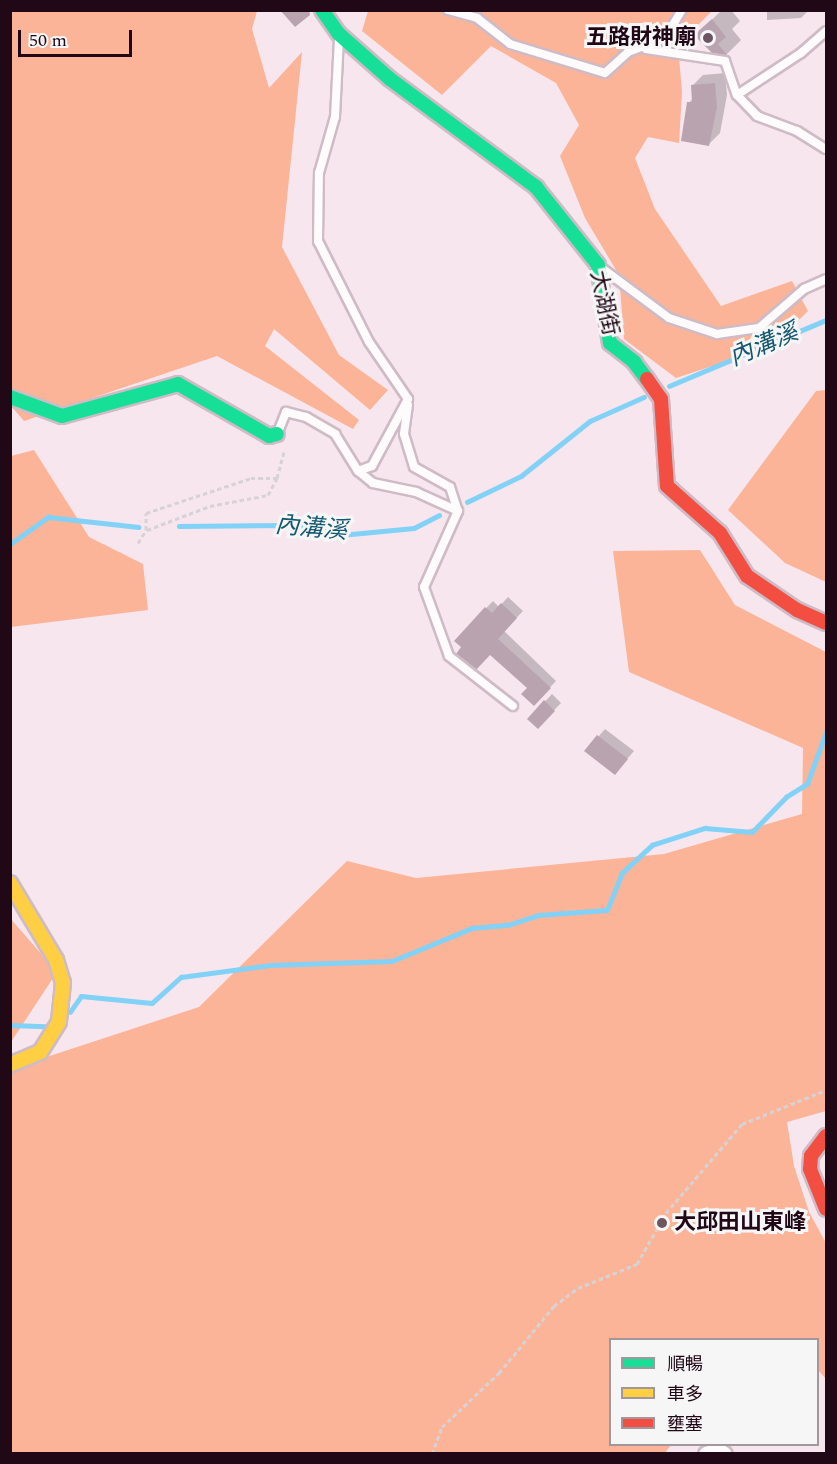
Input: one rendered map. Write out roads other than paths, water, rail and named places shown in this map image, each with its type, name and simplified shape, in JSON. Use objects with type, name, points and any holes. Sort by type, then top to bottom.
[{"type":"street","name":"大湖街","points":[[322,10],[339,34],[469,141],[536,187],[598,265],[610,344],[634,362],[660,399],[668,486],[720,533],[747,576],[797,610],[826,623]]},
{"type":"street","points":[[10,397],[62,416],[178,384],[269,436],[278,434]]},
{"type":"street","points":[[10,883],[56,960],[63,983],[59,1022],[40,1052],[10,1065]]},
{"type":"street","points":[[826,1136],[811,1156],[810,1169],[826,1209]]},
{"type":"street","points":[[706,1454],[718,1450],[724,1454]]},
{"type":"lane","points":[[448,10],[477,18],[510,44],[604,73],[628,52],[646,49],[725,61],[737,95],[757,116],[797,131],[826,149]]},
{"type":"lane","points":[[646,49],[665,38],[682,10]]},
{"type":"lane","points":[[737,95],[801,53],[826,31]]},
{"type":"lane","points":[[339,34],[334,117],[318,173],[318,241],[369,342],[408,399],[404,434],[414,467],[450,487],[458,511],[424,587],[449,656],[513,706]]},
{"type":"lane","points":[[598,265],[669,318],[717,334],[759,328],[804,290],[826,279]]},
{"type":"lane","points":[[358,471],[372,466],[408,399]]},
{"type":"lane","points":[[278,434],[286,412],[306,417],[335,434],[358,471],[373,483],[416,492],[458,511]]},
{"type":"waterway","name":"內溝溪","points":[[669,386],[826,320]]},
{"type":"waterway","name":"內溝溪","points":[[467,502],[521,476],[590,421],[644,397]]},
{"type":"waterway","name":"內溝溪","points":[[179,526],[300,525],[341,535],[414,528],[439,515]]},
{"type":"waterway","name":"內溝溪","points":[[10,544],[48,517],[138,527]]},
{"type":"waterway","points":[[70,1012],[81,996],[152,1003],[181,977],[271,965],[392,961],[472,928],[508,925],[538,915],[607,910],[622,873],[652,845],[705,828],[752,832],[786,797],[807,784],[826,732]]},
{"type":"waterway","points":[[10,1025],[45,1026]]},
{"type":"place","name":"五路財神廟","points":[[708,38]]},
{"type":"place","name":"大邱田山東峰","points":[[662,1223]]}]
